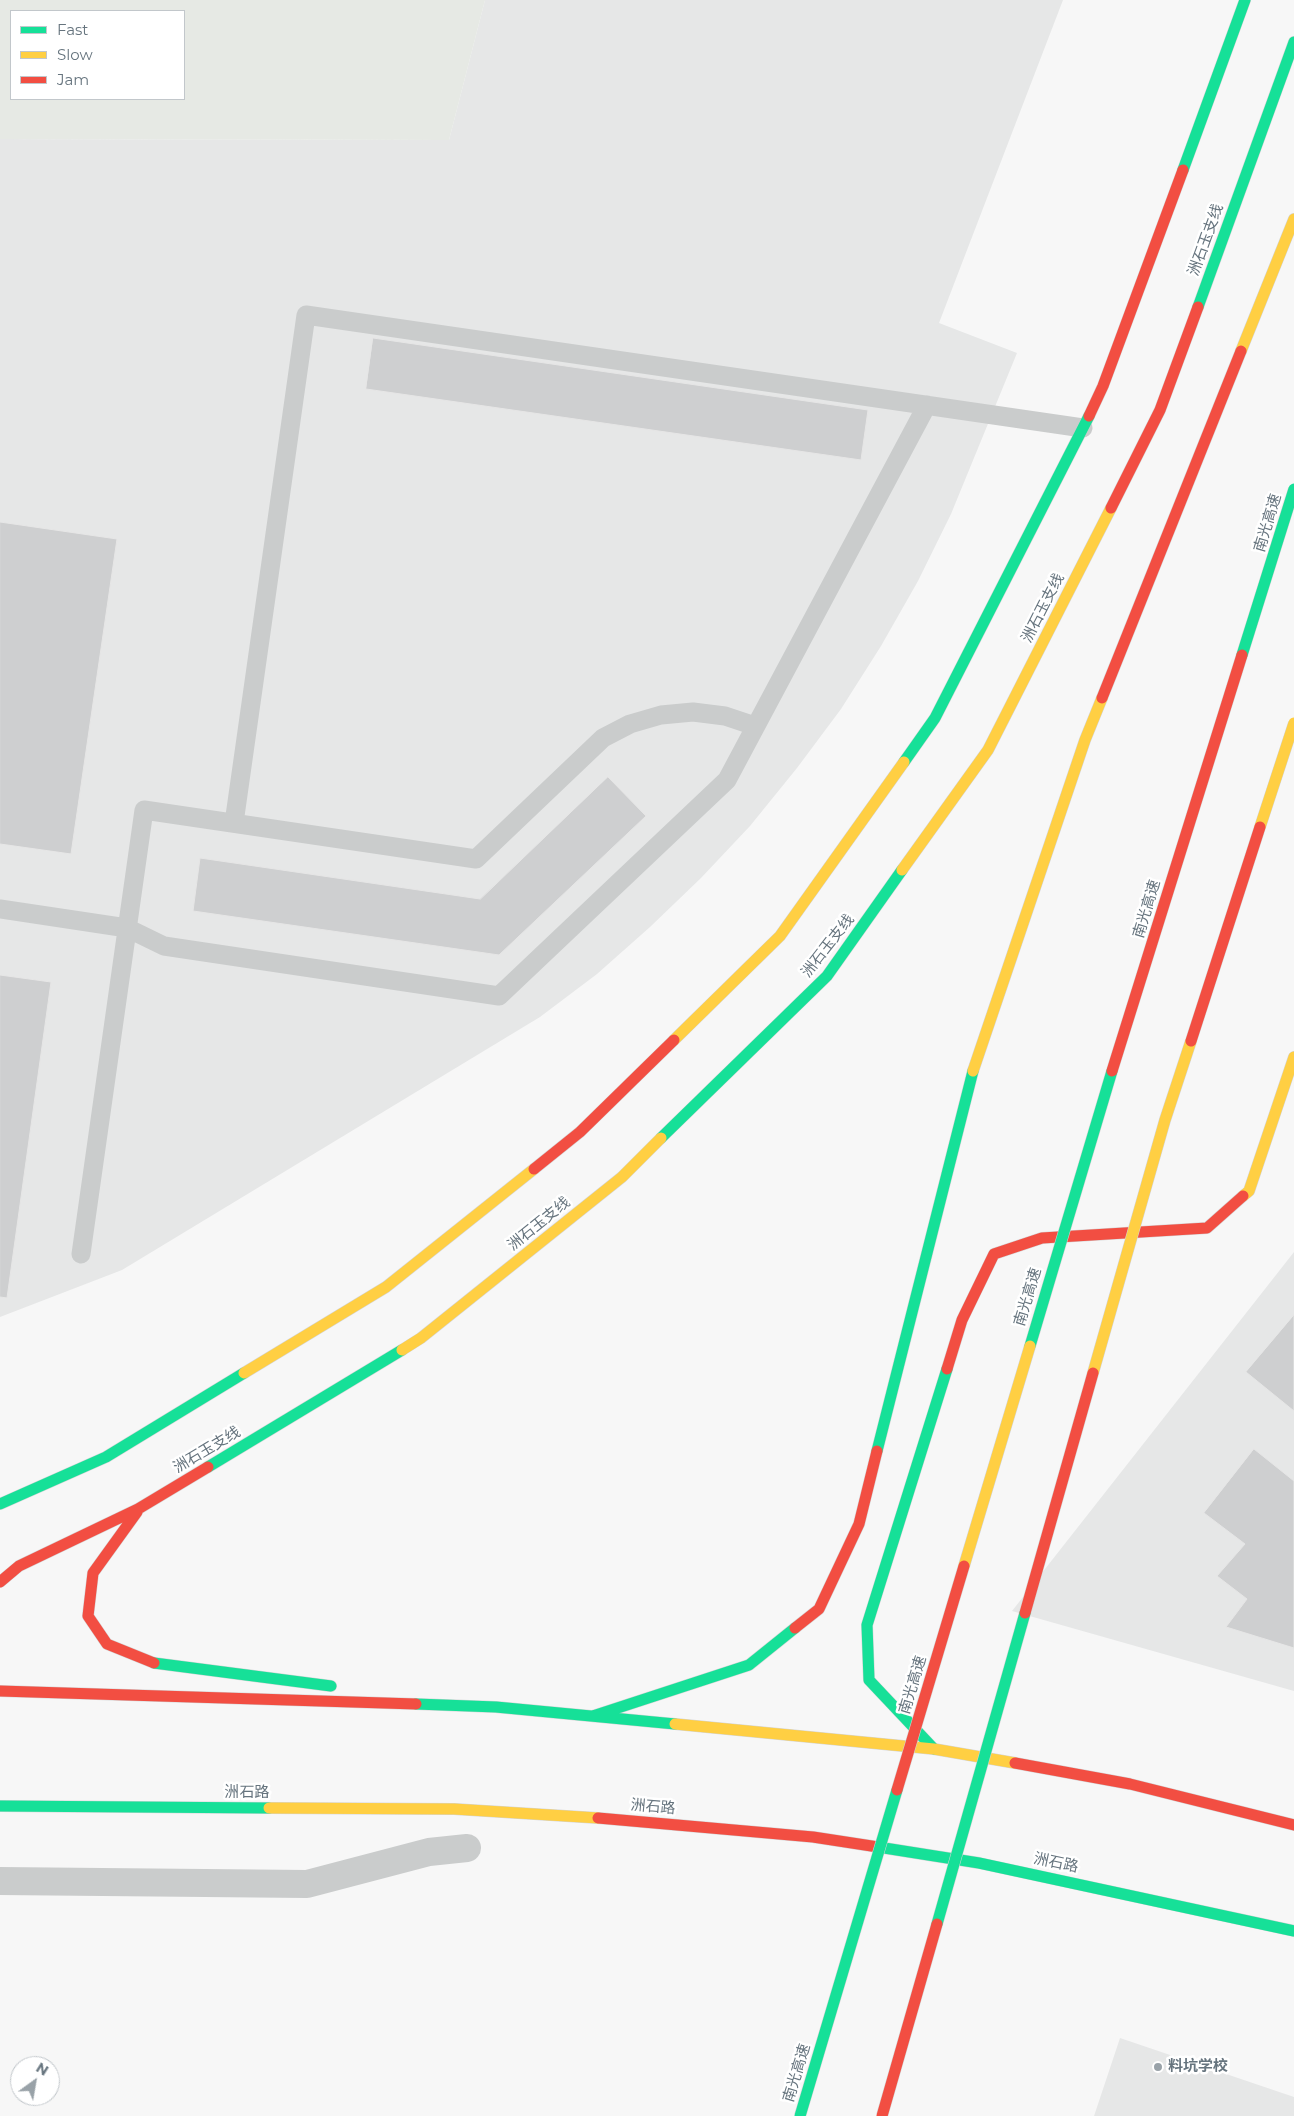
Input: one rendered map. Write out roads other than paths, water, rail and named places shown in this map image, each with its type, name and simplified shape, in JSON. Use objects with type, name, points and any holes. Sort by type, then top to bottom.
[{"type":"main road","points":[[0,1504],[106,1456],[386,1287],[580,1132],[780,936],[935,718],[1103,386],[1245,0]]},
{"type":"main road","name":"洲石玉支线","points":[[0,1582],[19,1566],[138,1509],[421,1338],[622,1177],[827,976],[988,750],[1160,410],[1294,42]]},
{"type":"main road","points":[[593,1716],[749,1665],[819,1609],[859,1524],[976,1061],[1085,740],[1294,219]]},
{"type":"main road","name":"南光高速","points":[[800,2116],[1089,1146],[1294,489]]},
{"type":"main road","points":[[882,2116],[1165,1120],[1294,723]]},
{"type":"main road","points":[[934,1749],[869,1680],[867,1625],[962,1320],[994,1254],[1042,1238],[1207,1228],[1249,1191],[1294,1057]]},
{"type":"main road","points":[[138,1509],[93,1573],[88,1616],[107,1644],[152,1663],[338,1687]]},
{"type":"main road","points":[[0,1691],[496,1707]]},
{"type":"main road","points":[[368,1691],[496,1707],[934,1749],[1130,1784],[1294,1825]]},
{"type":"main road","name":"洲石路","points":[[0,1806],[454,1809],[562,1815],[727,1828],[813,1837],[979,1863],[1294,1931]]},
{"type":"street","points":[[0,1881],[307,1884],[429,1852],[467,1848]]},
{"type":"lane","points":[[234,823],[306,315],[1082,428]]},
{"type":"lane","points":[[0,909],[128,928],[164,946],[500,996],[726,780],[927,405]]},
{"type":"lane","points":[[81,1254],[144,810],[476,859],[603,738],[630,724],[661,715],[693,712],[725,716],[755,726]]},
{"type":"place","name":"料坑学校","points":[[1158,2067]]}]
